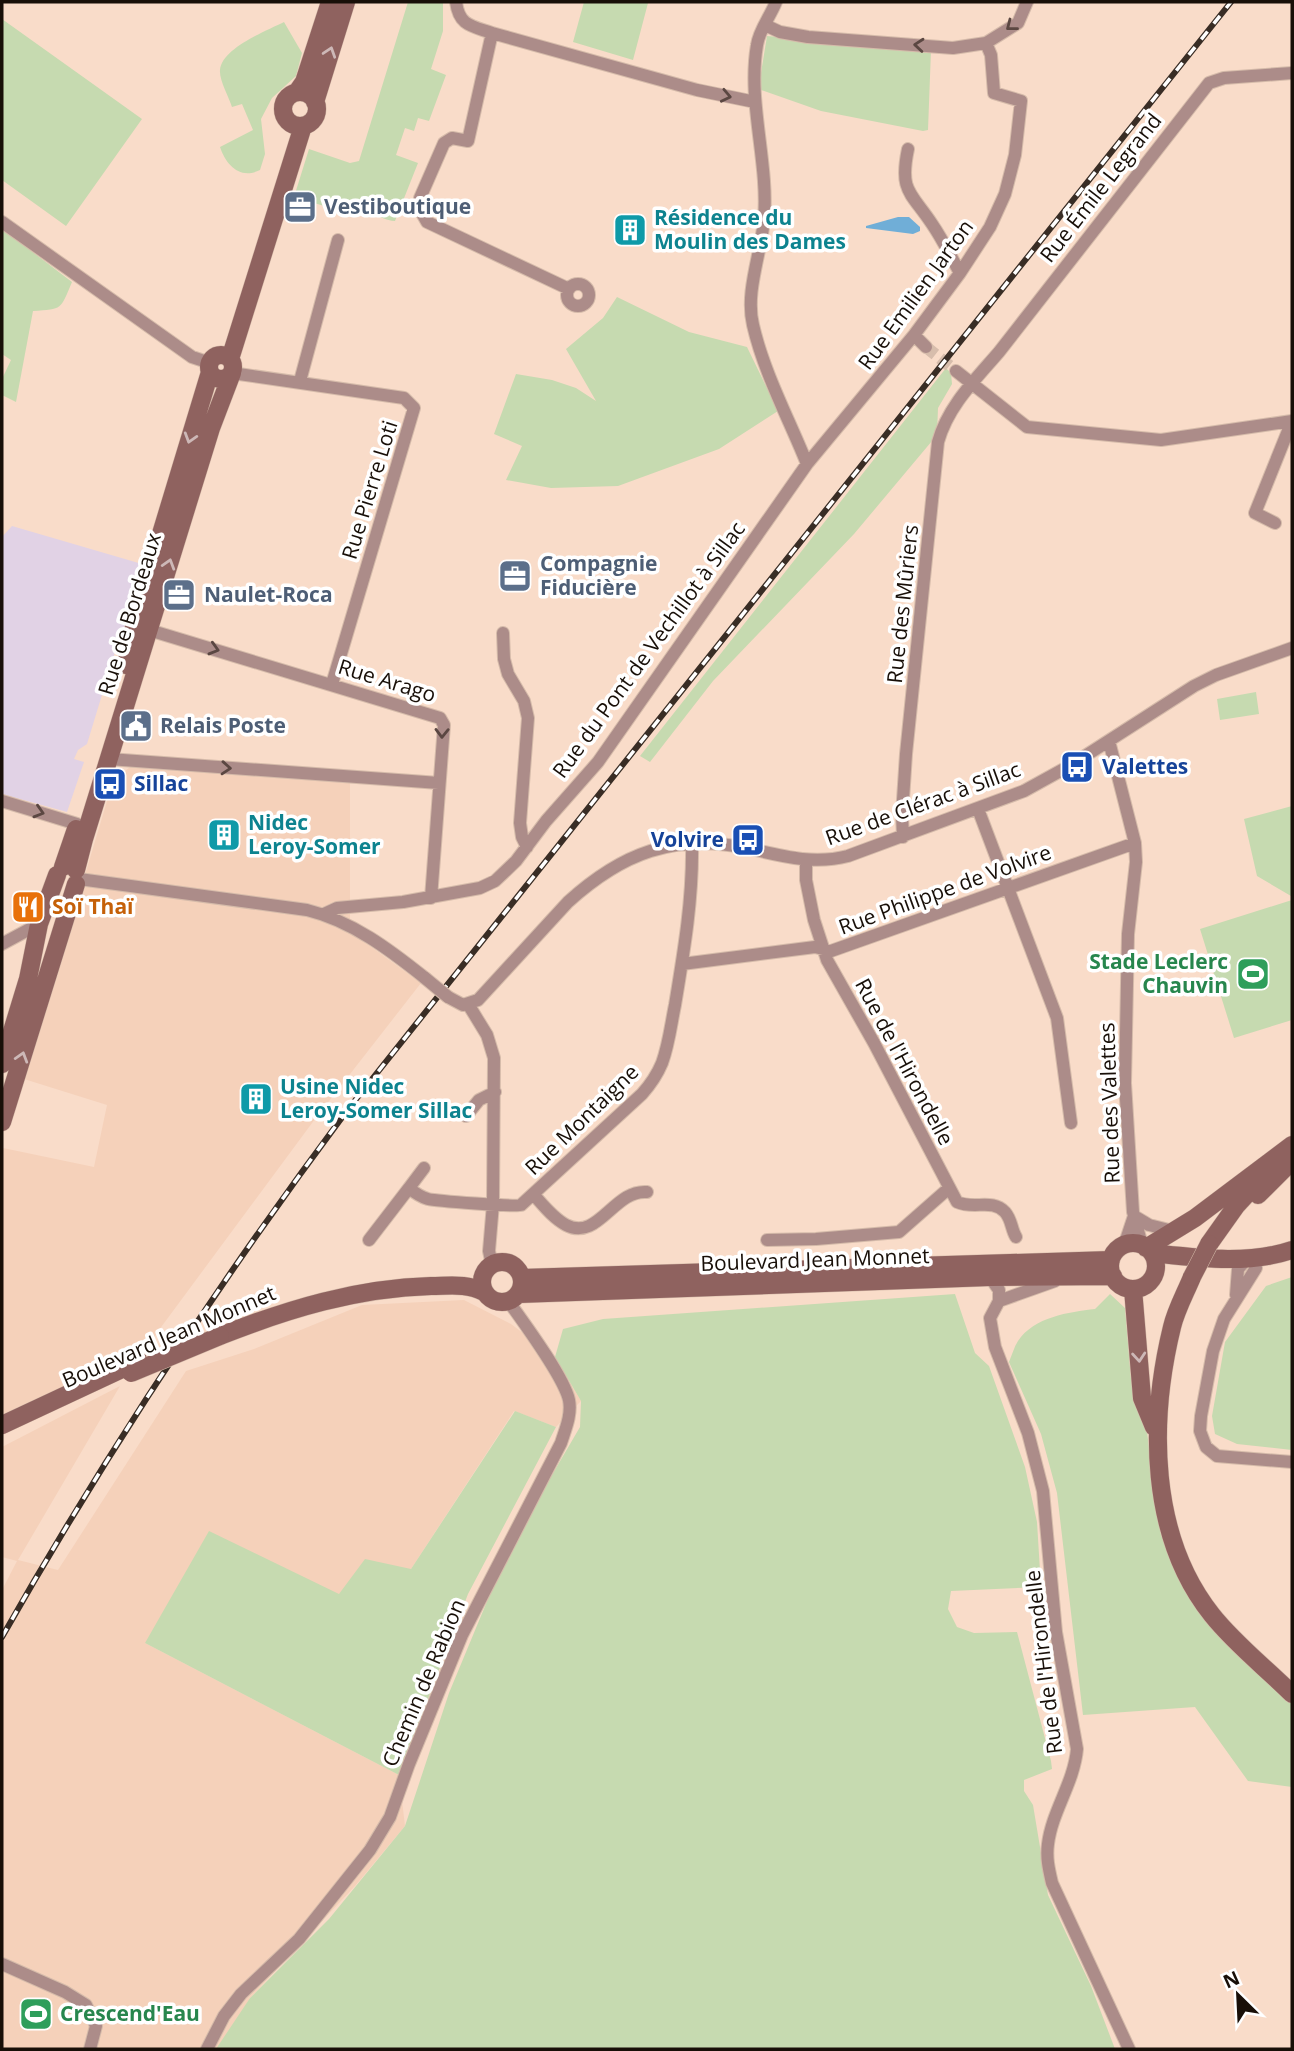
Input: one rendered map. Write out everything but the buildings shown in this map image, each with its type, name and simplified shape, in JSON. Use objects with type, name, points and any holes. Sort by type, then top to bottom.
[{"type":"main road","points":[[330,2],[304,82],[288,97],[283,106],[283,116],[296,125],[315,118],[315,102],[346,2]]},
{"type":"main road","points":[[296,92],[309,95],[315,102]]},
{"type":"main road","name":"Rue de Bordeaux","points":[[2,1064],[28,979],[39,924],[70,875],[77,824],[125,669],[137,613],[296,125]]},
{"type":"main road","name":"Rue de Bordeaux","points":[[2,1122],[70,875],[109,759],[211,429],[220,364]]},
{"type":"main road","points":[[1144,1252],[1195,1218],[1292,1145]]},
{"type":"main road","points":[[1159,1465],[1157,1420],[1161,1379],[1173,1324],[1236,1206],[1292,1151]]},
{"type":"main road","points":[[1214,1246],[1292,1161]]},
{"type":"main road","points":[[1144,1252],[1145,1286],[1133,1289],[1118,1284],[1112,1268],[1118,1249],[1144,1252],[1171,1264],[1249,1264],[1292,1260]]},
{"type":"main road","points":[[1249,1264],[1292,1250]]},
{"type":"main road","points":[[2,1425],[267,1309],[338,1288],[419,1277],[486,1277],[501,1262],[518,1270],[516,1291]]},
{"type":"main road","points":[[486,1277],[494,1301],[516,1291],[1112,1268]]},
{"type":"main road","name":"Boulevard Jean Monnet","points":[[516,1291],[1068,1276],[1112,1268]]},
{"type":"main road","points":[[1196,1278],[1177,1342],[1168,1386],[1166,1427],[1169,1480],[1176,1521],[1185,1549],[1215,1606],[1233,1627],[1292,1681]]},
{"type":"main road","points":[[1133,1289],[1142,1398],[1153,1424],[1167,1516],[1176,1549],[1212,1614],[1292,1694]]},
{"type":"main road","name":"Boulevard Jean Monnet","points":[[2,1438],[135,1367]]},
{"type":"street","points":[[456,2],[460,18],[467,24],[492,33],[697,90],[755,102]]},
{"type":"street","points":[[776,2],[757,44],[753,78],[764,220],[753,293],[752,322],[807,464]]},
{"type":"street","points":[[765,25],[780,32],[808,37],[953,48],[986,43],[1018,23],[1027,2]]},
{"type":"street","points":[[492,33],[468,141],[452,138],[444,143],[419,208],[427,222],[569,289]]},
{"type":"street","name":"Rue Emilien Jarton","points":[[807,464],[914,335],[960,273],[990,227],[1005,194],[1021,101],[994,93],[991,55],[986,43]]},
{"type":"street","name":"Rue Émile Legrand","points":[[971,384],[999,352],[1209,83],[1224,78],[1292,73]]},
{"type":"street","points":[[908,149],[904,176],[907,190],[935,228],[960,273]]},
{"type":"street","points":[[2,222],[192,357],[220,364]]},
{"type":"street","points":[[300,381],[338,240]]},
{"type":"street","points":[[914,335],[926,347]]},
{"type":"street","name":"Rue Pierre Loti","points":[[220,364],[300,381],[404,398],[414,408],[332,684]]},
{"type":"street","points":[[956,371],[1027,427],[1161,440],[1292,421]]},
{"type":"street","name":"Rue des Mûriers","points":[[903,836],[906,754],[938,442],[947,417],[971,384]]},
{"type":"street","points":[[1275,523],[1255,513],[1292,421]]},
{"type":"street","name":"Rue du Pont de Vechillot à Sillac","points":[[324,914],[337,908],[431,898],[495,881],[598,762],[807,464]]},
{"type":"street","name":"Rue Arago","points":[[149,630],[440,718],[444,725],[431,898]]},
{"type":"street","points":[[503,633],[506,666],[524,701],[528,718],[520,823],[527,847]]},
{"type":"street","name":"Rue de Clérac à Sillac","points":[[468,1004],[478,1000],[486,992],[584,887],[623,862],[656,848],[692,844],[741,847],[806,861],[840,858],[978,809],[1033,786],[1194,686],[1216,675],[1292,648]]},
{"type":"street","name":"Rue des Valettes","points":[[1109,741],[1135,843],[1136,862],[1128,934],[1125,1083],[1134,1216],[1144,1252]]},
{"type":"street","points":[[109,759],[439,783]]},
{"type":"street","points":[[2,800],[77,824]]},
{"type":"street","points":[[978,809],[1057,1018],[1071,1123]]},
{"type":"street","name":"Rue Philippe de Volvire","points":[[682,964],[815,947],[831,951],[1135,843]]},
{"type":"street","name":"Rue Montaigne","points":[[409,1188],[432,1200],[517,1207],[534,1195],[653,1081],[662,1062],[668,1038],[682,964],[692,881],[692,844]]},
{"type":"street","name":"Rue de l'Hirondelle","points":[[806,861],[806,880],[822,949],[949,1188],[957,1202],[966,1206],[997,1206],[1010,1219],[1016,1237]]},
{"type":"street","points":[[70,875],[324,914],[377,942],[459,1004],[468,1004],[491,1044],[494,1058],[493,1204],[486,1277]]},
{"type":"street","points":[[2,944],[39,924]]},
{"type":"street","points":[[466,1115],[479,1100],[495,1092]]},
{"type":"street","points":[[369,1240],[424,1168]]},
{"type":"street","points":[[767,1240],[899,1232],[949,1188]]},
{"type":"street","points":[[534,1195],[558,1220],[574,1228],[592,1224],[631,1193],[647,1192]]},
{"type":"street","points":[[1134,1216],[1149,1225],[1173,1231]]},
{"type":"street","points":[[1249,1264],[1213,1351],[1200,1416],[1200,1431],[1206,1447],[1217,1456],[1292,1462]]},
{"type":"street","points":[[990,1277],[999,1290],[999,1301],[1068,1276]]},
{"type":"street","name":"Chemin de Rabion","points":[[206,2049],[224,2016],[241,1994],[299,1939],[370,1850],[390,1817],[463,1635],[561,1443],[569,1419],[569,1400],[516,1291]]},
{"type":"street","name":"Rue de l'Hirondelle","points":[[999,1301],[990,1318],[995,1347],[1028,1433],[1043,1491],[1056,1632],[1077,1749],[1076,1765],[1055,1815],[1047,1859],[1057,1896],[1129,2049]]},
{"type":"street","points":[[2,1964],[86,2005],[96,2026],[90,2049]]},
{"type":"shaded area","points":[[12,526],[142,564],[132,583],[136,584],[119,652],[115,652],[87,744],[78,750],[74,759],[84,762],[67,812],[2,794],[2,537]]},
{"type":"shaded area","points":[[130,767],[350,781],[350,934],[421,983],[315,1119],[156,1334],[151,1346],[2,1417],[2,1152],[3,1148],[94,1167],[107,1105],[24,1079],[113,781]]},
{"type":"shaded area","points":[[464,1300],[511,1324],[555,1357],[581,1401],[556,1427],[514,1411],[411,1569],[339,1594],[145,1643],[399,1775],[405,1826],[355,1886],[250,1998],[220,2049],[2,2049],[2,1590],[17,1561],[2,1557],[2,1447],[120,1386],[18,1560],[58,1570],[186,1371],[254,1349],[362,1305]]},
{"type":"green space","points":[[408,2],[443,2],[443,31],[431,69],[446,75],[429,121],[418,118],[414,131],[405,128],[396,155],[418,163],[395,221],[355,204],[351,214],[294,197],[309,149],[350,163],[359,161]]},
{"type":"green space","points":[[584,2],[648,3],[633,60],[573,42]]},
{"type":"green space","points":[[2,19],[142,119],[66,226],[2,180]]},
{"type":"green space","points":[[284,22],[302,53],[296,76],[272,98],[261,119],[265,154],[260,170],[253,173],[240,172],[226,160],[220,147],[253,130],[242,104],[232,107],[220,70],[228,54],[236,48]]},
{"type":"green space","points":[[767,36],[931,50],[928,130],[821,111],[761,90],[760,79]]},
{"type":"green space","points":[[2,231],[72,282],[59,306],[50,310],[33,311],[16,402],[2,395],[2,379],[11,360],[2,354]]},
{"type":"green space","points":[[617,297],[689,332],[747,347],[778,411],[719,449],[618,486],[551,488],[506,480],[522,446],[494,434],[516,374],[552,380],[576,388],[596,401],[566,349],[603,318]]},
{"type":"green space","points":[[946,368],[951,373],[952,384],[938,408],[937,435],[854,534],[713,681],[650,762],[640,756]]},
{"type":"green space","points":[[1256,692],[1259,714],[1220,720],[1217,699]]},
{"type":"green space","points":[[1292,806],[1291,896],[1257,876],[1244,819]]},
{"type":"green space","name":"Stade Leclerc Chauvin","points":[[1292,900],[1292,1020],[1234,1038],[1200,929]]},
{"type":"green space","points":[[1292,1277],[1292,1450],[1237,1444],[1215,1434],[1212,1416],[1225,1342],[1266,1286]]},
{"type":"green space","points":[[955,1294],[975,1353],[989,1366],[1025,1467],[1037,1522],[1041,1587],[951,1591],[948,1609],[957,1627],[974,1633],[1017,1632],[1052,1769],[1024,1780],[1024,1791],[1033,1805],[1048,1895],[1091,1986],[1115,2049],[216,2049],[250,1998],[329,1919],[405,1826],[449,1693],[493,1587],[535,1504],[580,1427],[581,1401],[555,1357],[563,1329],[603,1319]]},
{"type":"green space","points":[[1110,1294],[1125,1308],[1131,1379],[1146,1425],[1161,1535],[1184,1584],[1292,1704],[1292,1787],[1248,1781],[1195,1707],[1083,1715],[1057,1493],[1041,1434],[1009,1362],[1018,1341],[1033,1326],[1063,1314],[1095,1309]]},
{"type":"green space","points":[[515,1411],[556,1427],[468,1594],[399,1775],[145,1643],[209,1531],[339,1594],[365,1559],[411,1569]]},
{"type":"water","points":[[898,217],[909,217],[920,227],[920,231],[913,234],[866,228],[866,226]]},
{"type":"tunnel","points":[[926,347],[956,371]]},
{"type":"railway","points":[[2,1637],[82,1501],[167,1367],[256,1236],[349,1108],[1231,2]]},
{"type":"place","name":"Vestiboutique","points":[[300,207]]},
{"type":"place","name":"Résidence du Moulin des Dames","points":[[630,230]]},
{"type":"place","name":"Compagnie Fiducière","points":[[515,576]]},
{"type":"place","name":"Naulet-Roca","points":[[179,595]]},
{"type":"place","name":"Relais Poste","points":[[136,726]]},
{"type":"place","name":"Valettes","points":[[1077,767]]},
{"type":"place","name":"Sillac","points":[[110,784]]},
{"type":"place","name":"Nidec Leroy-Somer","points":[[224,835]]},
{"type":"place","name":"Volvire","points":[[748,840]]},
{"type":"place","name":"Soï Thaï","points":[[28,907]]},
{"type":"place","name":"Stade Leclerc Chauvin","points":[[1253,974]]},
{"type":"place","name":"Usine Nidec Leroy-Somer Sillac","points":[[256,1099]]},
{"type":"place","name":"Crescend'Eau","points":[[36,2014]]}]
